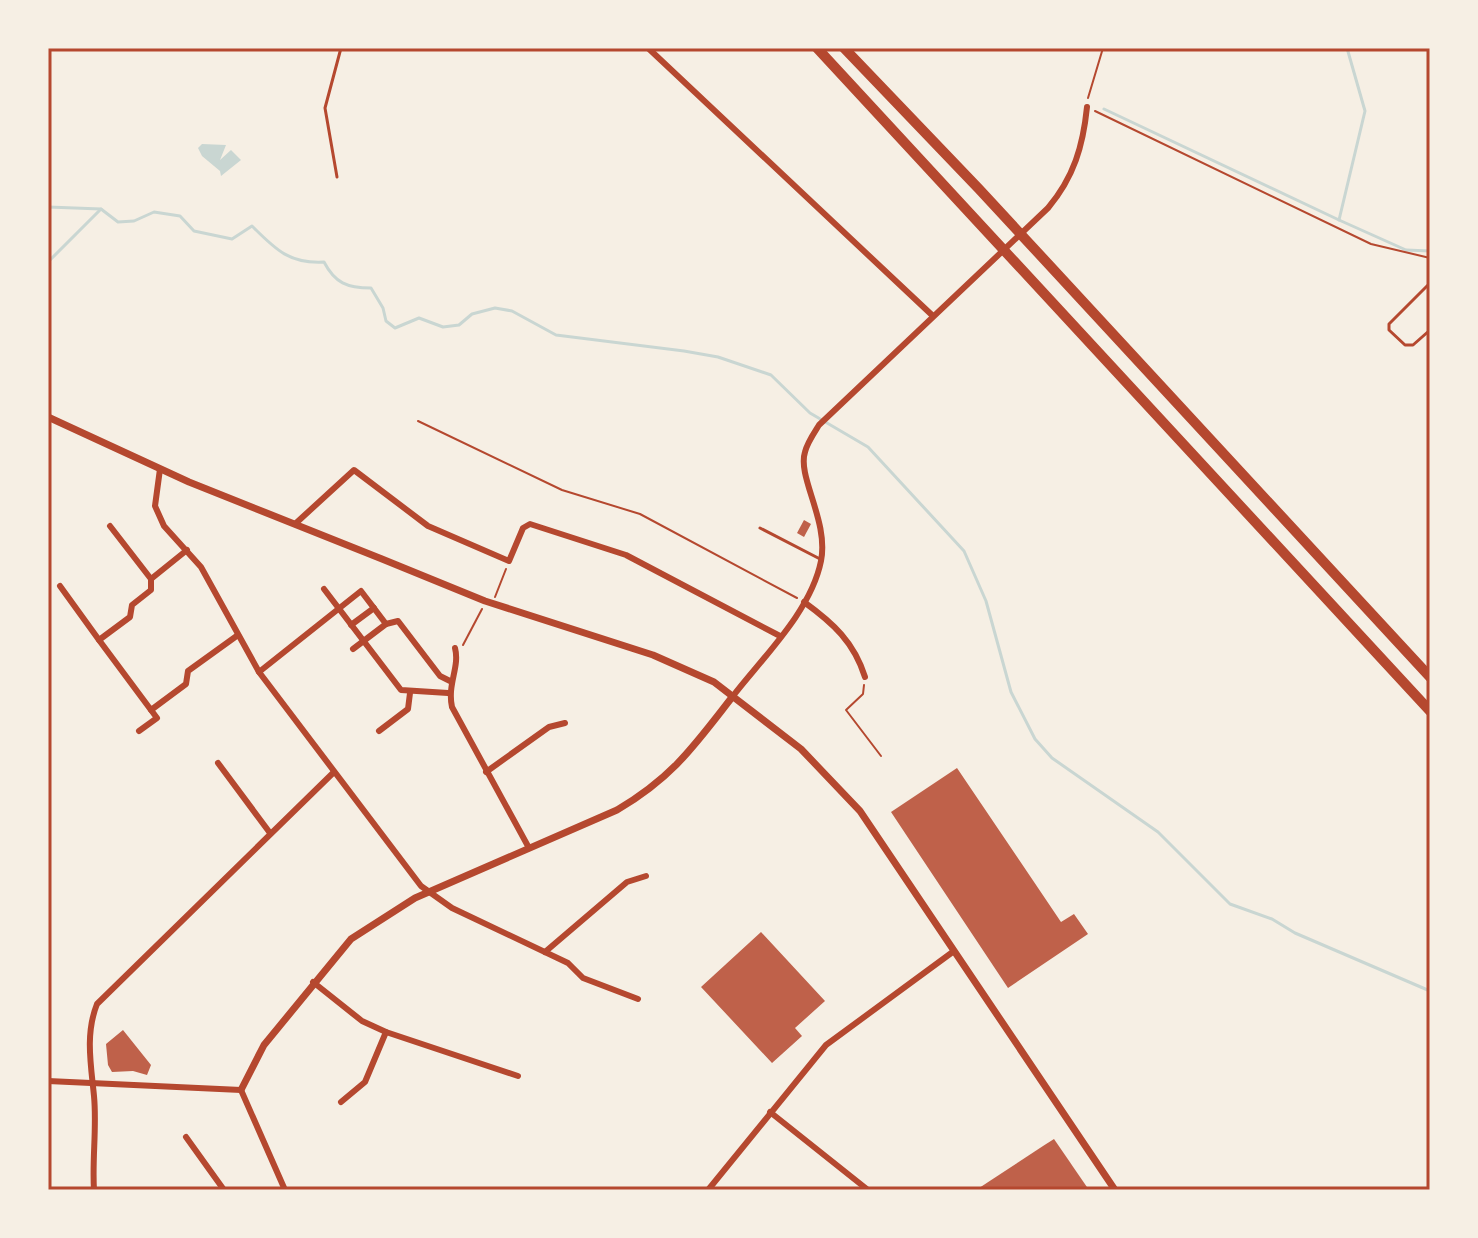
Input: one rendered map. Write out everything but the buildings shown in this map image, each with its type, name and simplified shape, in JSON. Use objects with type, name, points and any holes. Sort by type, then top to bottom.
[{"type":"highway","points":[[817,48],[1430,711]]},
{"type":"highway","points":[[844,48],[979,189],[1430,677]]},
{"type":"street","points":[[648,48],[933,316]]},
{"type":"street","points":[[282,1189],[241,1090],[264,1045],[351,939],[427,892],[617,810],[663,781],[780,636],[813,588],[822,560],[822,524],[803,470],[804,454],[819,425],[1048,208],[1070,177],[1078,158],[1087,107]]},
{"type":"street","points":[[48,417],[160,469],[489,602],[653,655],[714,682],[787,738],[846,795],[1115,1190]]},
{"type":"street","points":[[160,469],[155,506],[164,526],[201,567],[259,672],[427,892],[452,908],[568,963],[583,978],[638,999]]},
{"type":"street","points":[[295,524],[354,470],[428,526],[509,561],[523,528],[530,524],[626,555],[780,636]]},
{"type":"street","points":[[99,640],[130,617],[132,605],[151,590],[151,579],[110,526]]},
{"type":"street","points":[[151,579],[187,550]]},
{"type":"street","points":[[60,586],[157,718],[139,731]]},
{"type":"street","points":[[324,589],[401,690],[410,693],[448,693]]},
{"type":"street","points":[[259,672],[361,591],[386,624]]},
{"type":"street","points":[[804,602],[838,627],[858,655],[865,677]]},
{"type":"street","points":[[351,625],[374,608]]},
{"type":"street","points":[[353,649],[386,624],[398,621],[440,676],[450,681]]},
{"type":"street","points":[[151,710],[186,684],[188,671],[238,635]]},
{"type":"street","points":[[455,648],[458,658],[448,693],[457,720],[529,848]]},
{"type":"street","points":[[379,731],[408,709],[410,693]]},
{"type":"street","points":[[486,772],[549,727],[565,723]]},
{"type":"street","points":[[218,763],[270,833]]},
{"type":"street","points":[[94,1190],[91,1027],[97,1004],[334,772]]},
{"type":"street","points":[[545,952],[627,882],[646,876]]},
{"type":"street","points":[[708,1190],[831,1040],[954,951]]},
{"type":"street","points":[[313,982],[362,1021],[518,1076]]},
{"type":"street","points":[[341,1102],[365,1082],[386,1032]]},
{"type":"street","points":[[49,1083],[241,1090]]},
{"type":"street","points":[[770,1112],[868,1190]]},
{"type":"street","points":[[186,1137],[224,1190]]},
{"type":"lane","points":[[337,177],[325,108],[341,48]]},
{"type":"lane","points":[[1430,283],[1389,324],[1389,330],[1405,345],[1413,345],[1430,330]]},
{"type":"lane","points":[[760,528],[822,560]]},
{"type":"path","points":[[1103,48],[1087,107],[1371,244],[1430,258]]},
{"type":"path","points":[[418,421],[562,490],[640,514],[804,602]]},
{"type":"path","points":[[455,648],[467,644],[509,561]]},
{"type":"path","points":[[865,677],[863,694],[846,710],[881,756]]},
{"type":"shaded area","points":[[202,144],[226,145],[220,160],[231,150],[241,160],[221,176],[220,171],[202,156],[198,148]]},
{"type":"waterway","points":[[1347,48],[1365,111],[1339,220],[1406,250],[1430,251]]},
{"type":"waterway","points":[[1104,109],[1339,220]]},
{"type":"waterway","points":[[48,207],[101,209],[118,222],[134,221],[154,212],[180,216],[194,231],[232,239],[252,226],[268,242],[292,258],[324,262],[343,283],[371,288],[383,308],[386,321],[395,328],[419,318],[443,327],[459,325],[472,314],[495,308],[512,311],[556,335],[718,357],[771,375],[810,413],[868,447],[964,551],[986,601],[1011,692],[1035,739],[1052,758],[1158,832],[1230,904],[1272,919],[1295,933],[1430,991]]},
{"type":"waterway","points":[[48,262],[101,209]]}]
